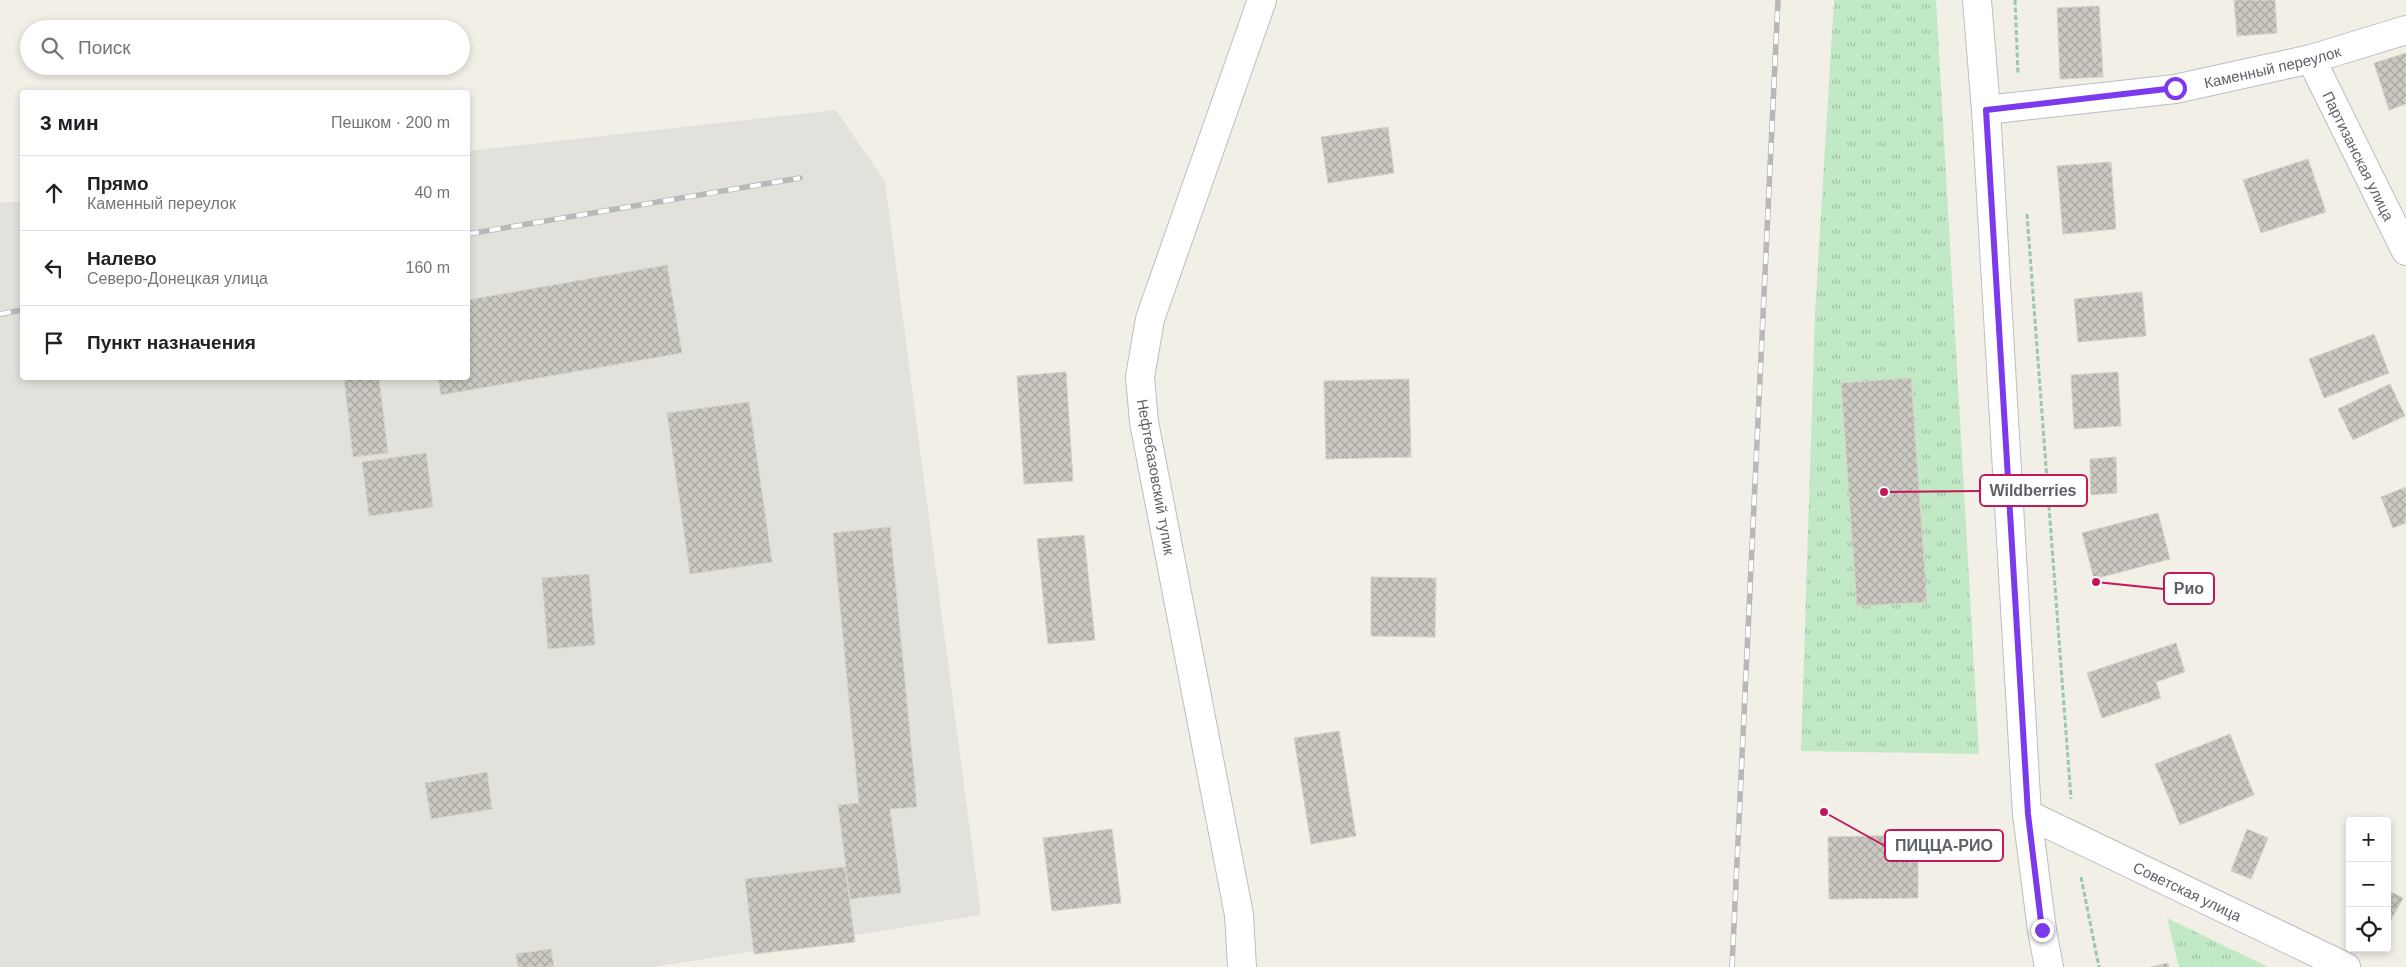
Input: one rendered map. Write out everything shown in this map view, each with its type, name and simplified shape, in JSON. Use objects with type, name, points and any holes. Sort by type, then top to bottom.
[{"type":"street","name":"Нефтебазовский тупик","points":[[1242,967],[1239,915],[1144,422],[1140,377],[1150,319],[1262,0]]},
{"type":"street","points":[[1977,0],[1986,110],[2028,814],[2042,930],[2049,967]]},
{"type":"street","name":"Каменный переулок","points":[[1986,110],[2175,88],[2311,59],[2406,30]]},
{"type":"street","name":"Партизанская улица","points":[[2311,59],[2406,252]]},
{"type":"street","name":"Советская улица","points":[[2028,814],[2346,967]]},
{"type":"path","points":[[2016,0],[2019,107]]},
{"type":"path","points":[[2026,206],[2074,837],[2099,967]]},
{"type":"shaded area","points":[[836,110],[885,182],[981,915],[653,967],[0,967],[0,203],[20,201],[20,380],[470,380],[470,151]]},
{"type":"green space","points":[[1834,0],[1936,0],[1979,754],[1801,751],[1815,313]]},
{"type":"green space","points":[[2167,918],[2268,967],[2179,967]]},
{"type":"building","points":[[2234,0],[2275,0],[2277,33],[2237,36]]},
{"type":"building","points":[[2099,6],[2103,77],[2060,79],[2057,8]]},
{"type":"building","points":[[2406,53],[2406,104],[2389,110],[2374,63]]},
{"type":"building","points":[[1388,127],[1394,173],[1328,183],[1321,137]]},
{"type":"building","points":[[2308,159],[2326,212],[2261,233],[2243,180]]},
{"type":"building","points":[[2111,162],[2116,229],[2063,234],[2057,166]]},
{"type":"building","points":[[667,265],[682,353],[441,395],[438,380],[470,380],[470,300]]},
{"type":"building","points":[[2142,292],[2146,336],[2078,342],[2074,299]]},
{"type":"building","points":[[2374,334],[2389,373],[2324,398],[2309,359]]},
{"type":"building","points":[[1066,372],[1073,481],[1024,484],[1017,376]]},
{"type":"building","points":[[2118,372],[2121,426],[2074,429],[2071,375]]},
{"type":"building","points":[[1911,378],[1927,602],[1857,606],[1841,383]]},
{"type":"building","points":[[1409,379],[1411,457],[1326,459],[1324,381]]},
{"type":"building","points":[[344,380],[379,380],[388,453],[353,457]]},
{"type":"building","points":[[2390,384],[2405,416],[2353,440],[2338,409]]},
{"type":"building","points":[[749,402],[772,562],[690,574],[667,413]]},
{"type":"building","points":[[426,453],[433,507],[369,516],[362,462]]},
{"type":"building","points":[[2116,457],[2117,493],[2091,495],[2090,459]]},
{"type":"building","points":[[2406,487],[2406,523],[2393,528],[2381,497]]},
{"type":"building","points":[[2158,513],[2170,559],[2094,579],[2082,533]]},
{"type":"building","points":[[890,527],[917,807],[890,809],[901,893],[850,899],[838,805],[859,803],[833,533]]},
{"type":"building","points":[[1084,535],[1095,640],[1048,644],[1037,539]]},
{"type":"building","points":[[589,574],[595,645],[548,649],[542,578]]},
{"type":"building","points":[[1371,577],[1436,578],[1435,637],[1371,636]]},
{"type":"building","points":[[2176,643],[2185,672],[2156,682],[2161,698],[2102,718],[2087,673]]},
{"type":"building","points":[[1339,731],[1356,836],[1311,844],[1294,738]]},
{"type":"building","points":[[2230,734],[2254,795],[2180,825],[2155,764]]},
{"type":"building","points":[[487,772],[492,809],[431,819],[425,783]]},
{"type":"building","points":[[1112,829],[1121,903],[1052,911],[1043,838]]},
{"type":"building","points":[[2247,829],[2268,838],[2251,879],[2231,871]]},
{"type":"building","points":[[1918,835],[1918,898],[1829,899],[1828,837]]},
{"type":"building","points":[[845,867],[855,942],[754,954],[745,879]]},
{"type":"building","points":[[2391,892],[2403,898],[2391,920]]},
{"type":"building","points":[[551,949],[554,967],[518,967],[516,954]]},
{"type":"building","points":[[2168,963],[2169,967],[2151,967]]},
{"type":"railway","points":[[1732,967],[1778,0]]},
{"type":"railway","points":[[470,234],[800,178]]},
{"type":"railway","points":[[0,314],[20,310]]},
{"type":"place","name":"Wildberries","points":[[1884,492]]},
{"type":"place","name":"Рио","points":[[2096,582]]},
{"type":"place","name":"ПИЦЦА-РИО","points":[[1824,812]]},
{"type":"route","points":[[2042,930],[2028,814],[1986,110],[2065,103],[2175,88]]}]
